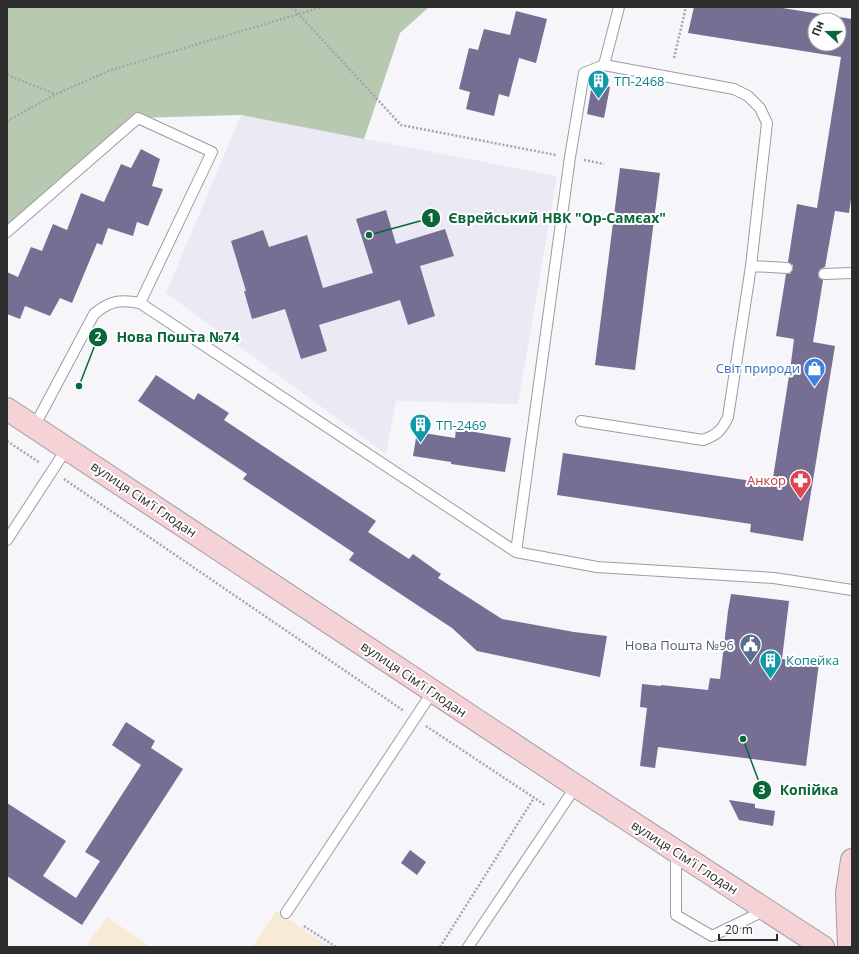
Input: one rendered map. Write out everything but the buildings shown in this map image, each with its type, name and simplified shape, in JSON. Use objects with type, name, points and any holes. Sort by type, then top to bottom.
[{"type":"street","name":"вулиця Сім'ї Глодан","points":[[7,409],[576,786],[823,947]]},
{"type":"street","points":[[849,947],[847,893],[852,860]]},
{"type":"lane","points":[[604,64],[619,7]]},
{"type":"lane","points":[[516,552],[570,157],[584,73],[604,64],[734,89],[748,96],[760,108],[767,123],[751,266],[728,417],[719,432],[704,440],[581,421]]},
{"type":"lane","points":[[7,232],[138,118],[212,152],[140,303]]},
{"type":"lane","points":[[751,266],[787,268]]},
{"type":"lane","points":[[824,274],[852,273]]},
{"type":"lane","points":[[34,427],[94,314],[104,306],[116,301],[140,303],[516,552],[597,567],[774,578],[852,590]]},
{"type":"lane","points":[[7,540],[67,448]]},
{"type":"lane","points":[[286,913],[433,691]]},
{"type":"lane","points":[[468,947],[576,786]]},
{"type":"lane","points":[[676,851],[676,915],[712,936],[766,910]]},
{"type":"path","points":[[292,7],[401,125],[604,164]]},
{"type":"path","points":[[7,121],[56,94],[110,70],[322,7]]},
{"type":"path","points":[[674,58],[686,7]]},
{"type":"path","points":[[7,75],[56,94]]},
{"type":"path","points":[[7,441],[557,814]]},
{"type":"path","points":[[440,947],[534,798]]},
{"type":"path","points":[[304,926],[336,947]]},
{"type":"shaded area","points":[[241,115],[557,176],[518,404],[396,401],[386,454],[166,293]]},
{"type":"shaded area","points":[[276,911],[330,947],[252,947]]},
{"type":"shaded area","points":[[107,917],[151,947],[85,947]]},
{"type":"green space","points":[[7,7],[429,7],[400,33],[364,139],[241,115],[138,118],[7,232]]},
{"type":"place","name":"ТП-2468","points":[[598,100]]},
{"type":"place","name":"Єврейський НВК \"Ор-Самєах\"","points":[[369,235]]},
{"type":"place","name":"Нова Пошта №74","points":[[79,386]]},
{"type":"place","name":"Світ природи","points":[[815,388]]},
{"type":"place","name":"ТП-2469","points":[[421,444]]},
{"type":"place","name":"Анкор","points":[[801,500]]},
{"type":"place","name":"Нова Пошта №96","points":[[750,664]]},
{"type":"place","name":"Копейка","points":[[771,680]]},
{"type":"place","name":"Копійка","points":[[743,739]]}]
